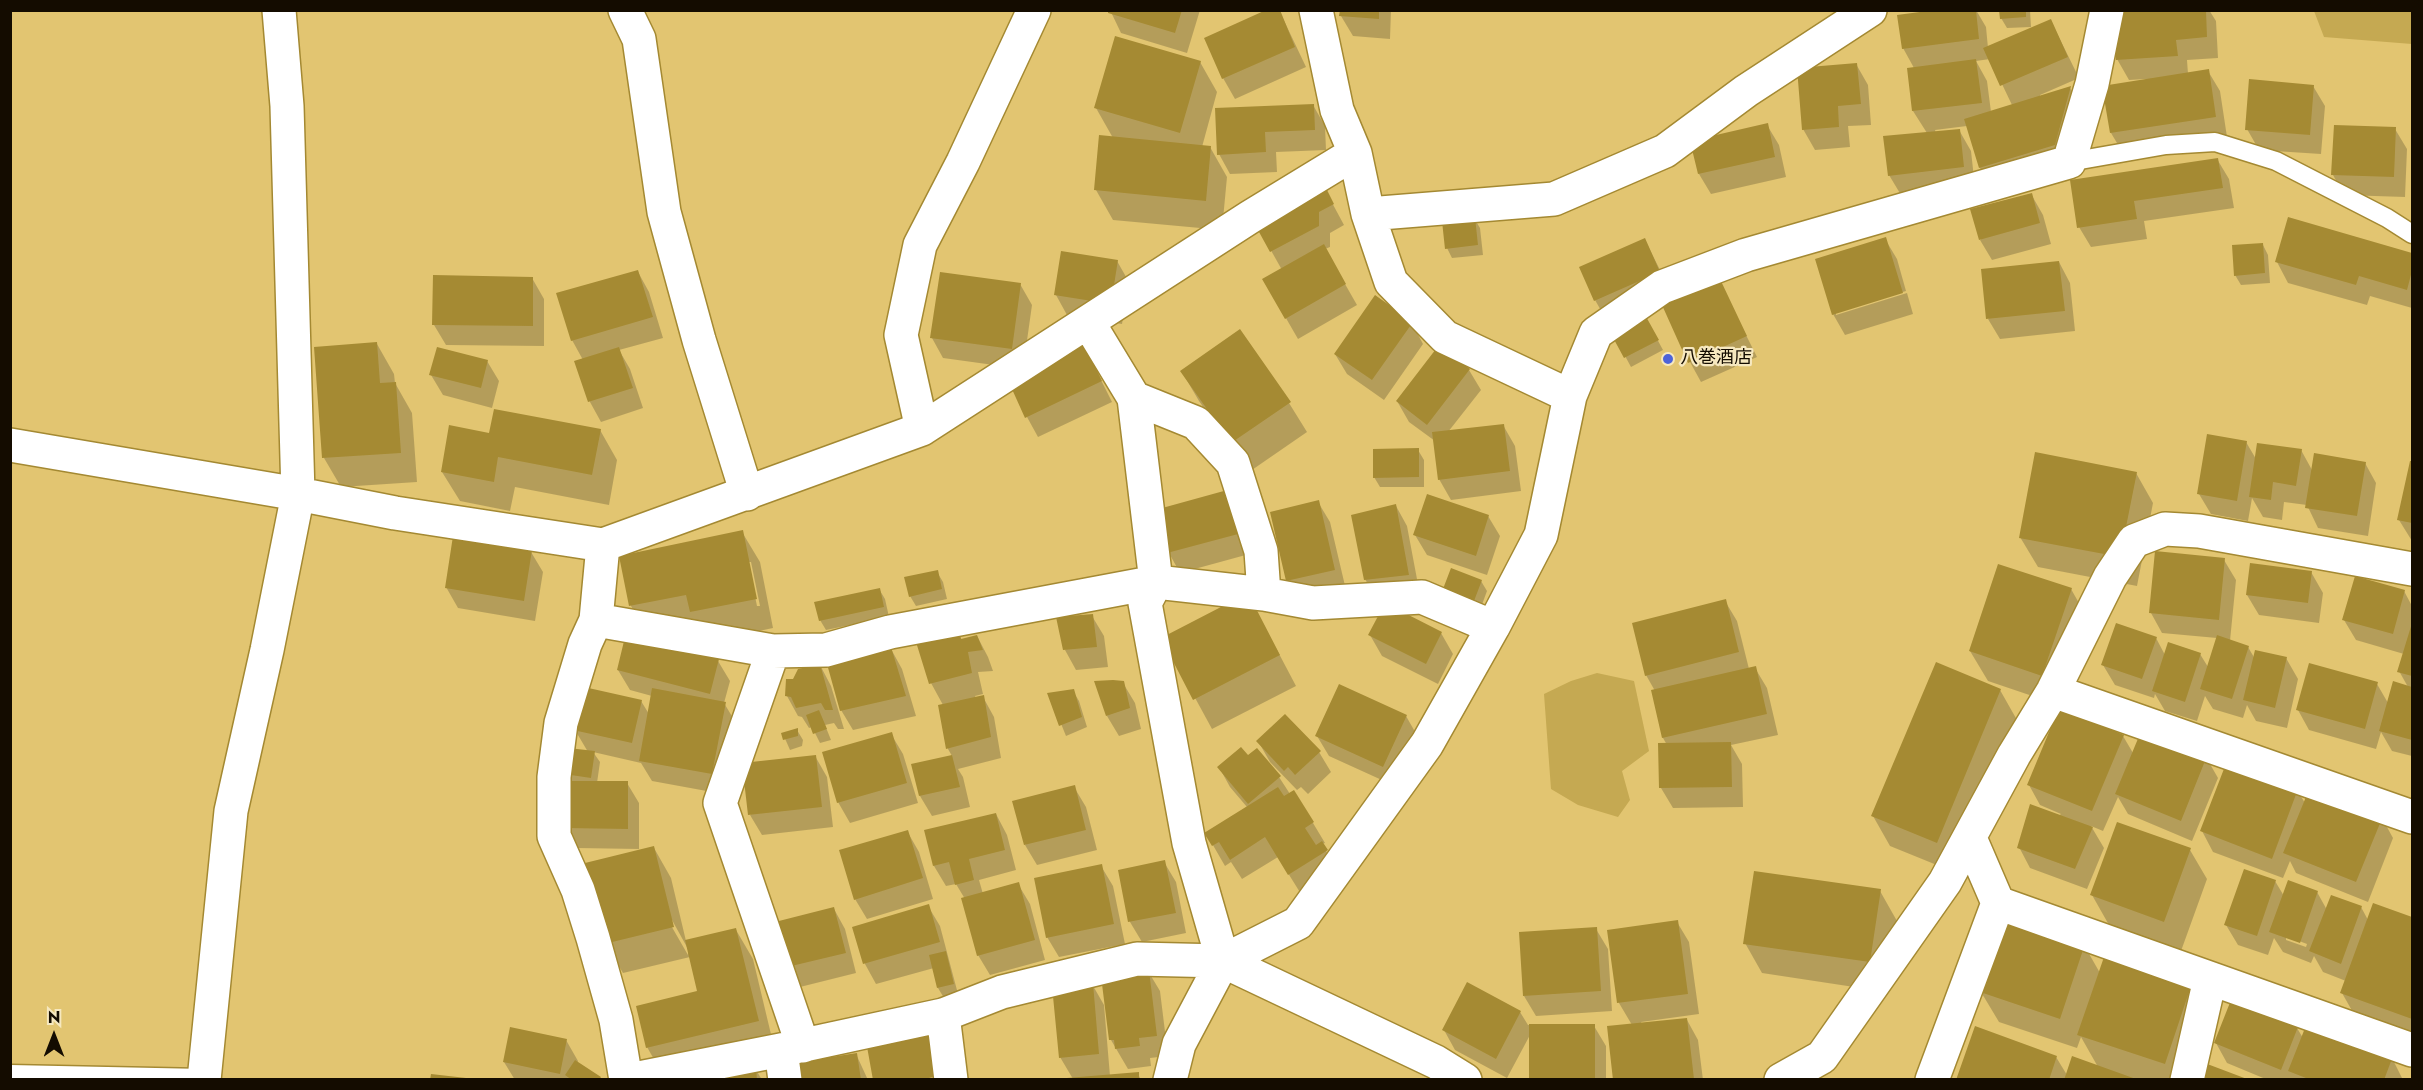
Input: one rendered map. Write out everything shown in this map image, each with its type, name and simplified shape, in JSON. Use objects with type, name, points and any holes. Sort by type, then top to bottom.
[{"type":"street","points":[[204,1079],[231,811],[267,650],[298,494],[287,106],[279,10]]},
{"type":"street","points":[[625,10],[639,39],[663,212],[699,340],[747,494]]},
{"type":"street","points":[[922,429],[901,335],[920,245],[963,162],[1034,10]]},
{"type":"street","points":[[1316,10],[1337,110],[1355,153],[1368,214],[1391,282],[1445,337],[1570,396]]},
{"type":"street","points":[[1368,214],[1554,199],[1665,151],[1746,91],[1870,10]]},
{"type":"street","points":[[1170,1080],[1179,1044],[1223,961],[1298,923],[1427,744],[1493,627],[1541,535],[1570,396],[1596,333],[1662,287],[1767,249],[2069,162],[2092,84],[2107,10]]},
{"type":"street","points":[[10,445],[298,494],[395,513],[603,545],[922,429],[1250,217],[1355,153]]},
{"type":"street","points":[[1088,322],[1134,398],[1156,582],[1145,603],[1189,843],[1223,961]]},
{"type":"street","points":[[1134,398],[1196,423],[1233,463],[1261,551],[1264,594]]},
{"type":"street","points":[[1781,1080],[1822,1057],[1945,882],[2014,755],[2053,691],[2110,577],[2134,541],[2165,529],[2199,531],[2412,569]]},
{"type":"street","points":[[603,545],[596,620],[585,644],[561,723],[554,777],[554,836],[578,890],[593,938],[616,1020],[627,1080],[790,1058],[943,1015],[1002,992],[1137,959],[1223,961],[1436,1062],[1465,1080]]},
{"type":"street","points":[[596,620],[773,651],[826,650],[890,632],[1156,582],[1264,594],[1313,603],[1422,597],[1493,627]]},
{"type":"street","points":[[773,651],[720,803],[790,1058]]},
{"type":"street","points":[[2053,691],[2412,817]]},
{"type":"street","points":[[1932,1080],[1998,903],[1970,838]]},
{"type":"street","points":[[1998,903],[2412,1050]]},
{"type":"street","points":[[2187,1080],[2210,979]]},
{"type":"street","points":[[943,1015],[951,1080]]},
{"type":"lane","points":[[2069,162],[2166,146],[2215,142],[2276,161],[2387,218],[2412,234]]},
{"type":"lane","points":[[10,1074],[204,1079]]},
{"type":"shaded area","points":[[2314,11],[2412,11],[2412,44],[2324,37]]},
{"type":"shaded area","points":[[1597,673],[1634,681],[1649,751],[1622,771],[1630,800],[1618,817],[1578,805],[1551,789],[1544,694],[1571,681]]},
{"type":"building","points":[[1108,10],[1182,10],[1175,33],[1108,13]]},
{"type":"building","points":[[1266,10],[1280,10],[1295,47],[1222,79],[1204,38]]},
{"type":"building","points":[[1340,10],[1379,10],[1379,19],[1339,16]]},
{"type":"building","points":[[1935,10],[1976,10],[1979,39],[1902,49],[1897,15]]},
{"type":"building","points":[[1999,10],[2026,10],[2026,17],[2000,19]]},
{"type":"building","points":[[2112,10],[2206,10],[2207,37],[2176,40],[2178,56],[2116,60]]},
{"type":"building","points":[[2051,19],[2068,57],[2000,86],[1983,48]]},
{"type":"building","points":[[1115,36],[1201,61],[1180,133],[1094,108]]},
{"type":"building","points":[[1976,59],[1982,103],[1912,111],[1907,68]]},
{"type":"building","points":[[1857,63],[1861,104],[1838,106],[1839,127],[1802,130],[1797,68]]},
{"type":"building","points":[[2209,69],[2216,117],[2110,133],[2102,86]]},
{"type":"building","points":[[2249,79],[2314,85],[2310,135],[2245,130]]},
{"type":"building","points":[[2071,86],[2055,145],[1979,168],[1964,119]]},
{"type":"building","points":[[1314,104],[1315,130],[1265,132],[1266,152],[1217,155],[1215,108]]},
{"type":"building","points":[[1768,123],[1775,157],[1698,174],[1690,141]]},
{"type":"building","points":[[2334,125],[2396,127],[2394,177],[2331,175]]},
{"type":"building","points":[[1960,129],[1964,167],[1888,176],[1883,136]]},
{"type":"building","points":[[1099,135],[1211,146],[1206,201],[1094,190]]},
{"type":"building","points":[[2218,158],[2223,188],[2134,201],[2137,219],[2077,228],[2070,180]]},
{"type":"building","points":[[1324,184],[1334,204],[1319,212],[1319,226],[1270,252],[1253,221]]},
{"type":"building","points":[[2032,193],[2040,223],[1979,240],[1970,209]]},
{"type":"building","points":[[1475,217],[1478,245],[1445,249],[1442,221]]},
{"type":"building","points":[[2288,217],[2412,253],[2412,271],[2407,290],[2359,276],[2356,285],[2275,262]]},
{"type":"building","points":[[1886,237],[1903,293],[1832,315],[1815,259]]},
{"type":"building","points":[[1645,238],[1660,272],[1594,301],[1579,267]]},
{"type":"building","points":[[2263,243],[2265,273],[2234,276],[2232,245]]},
{"type":"building","points":[[1324,244],[1346,284],[1285,319],[1262,279]]},
{"type":"building","points":[[1061,251],[1118,260],[1111,304],[1054,295]]},
{"type":"building","points":[[2059,261],[2065,311],[1986,319],[1981,269]]},
{"type":"building","points":[[638,270],[653,317],[571,341],[556,293]]},
{"type":"building","points":[[940,272],[1021,283],[1012,349],[930,338]]},
{"type":"building","points":[[433,275],[533,277],[533,326],[432,325]]},
{"type":"building","points":[[1720,279],[1747,336],[1688,363],[1662,305]]},
{"type":"building","points":[[1375,295],[1413,322],[1372,380],[1334,354]]},
{"type":"building","points":[[1644,313],[1659,340],[1624,358],[1610,332]]},
{"type":"building","points":[[1240,329],[1291,402],[1231,443],[1180,371]]},
{"type":"building","points":[[377,342],[380,383],[396,382],[401,453],[322,458],[314,347]]},
{"type":"building","points":[[1083,342],[1102,381],[1025,418],[1007,378]]},
{"type":"building","points":[[1439,345],[1470,369],[1427,425],[1396,401]]},
{"type":"building","points":[[437,347],[488,360],[481,388],[429,375]]},
{"type":"building","points":[[619,347],[633,388],[588,402],[574,361]]},
{"type":"building","points":[[494,409],[601,429],[592,475],[498,457],[494,482],[441,472],[449,425],[489,433]]},
{"type":"building","points":[[1504,424],[1510,471],[1438,480],[1432,432]]},
{"type":"building","points":[[2207,434],[2247,441],[2237,501],[2197,494]]},
{"type":"building","points":[[2257,443],[2302,449],[2296,486],[2273,482],[2271,500],[2249,497]]},
{"type":"building","points":[[1419,448],[1419,477],[1373,478],[1373,449]]},
{"type":"building","points":[[2035,452],[2137,472],[2120,557],[2019,538]]},
{"type":"building","points":[[2314,453],[2366,462],[2357,516],[2305,508]]},
{"type":"building","points":[[2410,461],[2412,461],[2412,523],[2397,520]]},
{"type":"building","points":[[1231,489],[1242,533],[1167,553],[1155,510]]},
{"type":"building","points":[[1427,494],[1489,515],[1476,556],[1413,535]]},
{"type":"building","points":[[1319,500],[1335,570],[1286,581],[1270,512]]},
{"type":"building","points":[[1396,504],[1409,575],[1364,580],[1351,515]]},
{"type":"building","points":[[743,530],[757,599],[690,612],[686,595],[629,606],[619,556]]},
{"type":"building","points":[[453,536],[532,550],[524,601],[445,588]]},
{"type":"building","points":[[2155,551],[2225,558],[2219,620],[2149,613]]},
{"type":"building","points":[[2250,563],[2312,571],[2308,603],[2246,595]]},
{"type":"building","points":[[1998,564],[2072,588],[2042,676],[1969,651]]},
{"type":"building","points":[[1451,568],[1482,580],[1474,601],[1443,589]]},
{"type":"building","points":[[938,570],[942,589],[909,597],[904,577]]},
{"type":"building","points":[[2355,576],[2405,590],[2393,634],[2342,620]]},
{"type":"building","points":[[880,588],[884,607],[819,621],[814,602]]},
{"type":"building","points":[[1248,593],[1280,655],[1193,700],[1161,638]]},
{"type":"building","points":[[1726,599],[1739,652],[1645,676],[1632,623]]},
{"type":"building","points":[[1385,603],[1442,632],[1426,664],[1368,635]]},
{"type":"building","points":[[1093,614],[1097,647],[1063,650],[1056,617]]},
{"type":"building","points":[[2116,623],[2157,637],[2142,679],[2101,665]]},
{"type":"building","points":[[2412,623],[2412,676],[2397,672]]},
{"type":"building","points":[[959,632],[961,639],[977,635],[983,650],[968,652],[972,673],[929,684],[916,642]]},
{"type":"building","points":[[2217,635],[2249,646],[2232,699],[2200,689]]},
{"type":"building","points":[[625,637],[719,659],[710,694],[617,670]]},
{"type":"building","points":[[2168,642],[2201,653],[2185,702],[2152,691]]},
{"type":"building","points":[[891,647],[906,696],[840,711],[827,664]]},
{"type":"building","points":[[2255,650],[2287,657],[2275,708],[2243,700]]},
{"type":"building","points":[[1936,662],[2001,689],[1937,843],[1871,816]]},
{"type":"building","points":[[2309,663],[2378,682],[2365,729],[2296,710]]},
{"type":"building","points":[[820,664],[833,710],[825,710],[821,703],[796,708],[791,697],[785,696],[786,679],[793,679],[798,669]]},
{"type":"building","points":[[1756,666],[1767,714],[1662,738],[1651,690]]},
{"type":"building","points":[[1094,681],[1124,681],[1130,708],[1106,716]]},
{"type":"building","points":[[2393,681],[2412,687],[2412,740],[2379,731]]},
{"type":"building","points":[[1339,684],[1407,715],[1383,767],[1315,736]]},
{"type":"building","points":[[584,687],[642,700],[632,743],[573,730]]},
{"type":"building","points":[[652,688],[726,702],[712,774],[639,761]]},
{"type":"building","points":[[1074,689],[1082,717],[1059,726],[1047,693]]},
{"type":"building","points":[[984,695],[991,737],[946,749],[938,705]]},
{"type":"building","points":[[2059,708],[2124,735],[2092,811],[2027,785]]},
{"type":"building","points":[[819,710],[827,729],[813,734],[806,715]]},
{"type":"building","points":[[1285,714],[1321,751],[1295,775],[1288,767],[1284,771],[1256,741]]},
{"type":"building","points":[[798,728],[798,736],[783,740],[781,733]]},
{"type":"building","points":[[2142,729],[2207,756],[2181,821],[2115,794]]},
{"type":"building","points":[[892,732],[907,783],[837,803],[822,752]]},
{"type":"building","points":[[1731,742],[1732,787],[1659,788],[1658,743]]},
{"type":"building","points":[[1241,747],[1248,755],[1257,748],[1281,776],[1248,804],[1217,767]]},
{"type":"building","points":[[568,748],[595,751],[591,778],[564,774]]},
{"type":"building","points":[[816,755],[822,807],[748,815],[742,763]]},
{"type":"building","points":[[952,755],[960,787],[919,796],[911,764]]},
{"type":"building","points":[[2227,761],[2298,789],[2272,859],[2200,831]]},
{"type":"building","points":[[563,781],[628,781],[628,829],[563,828]]},
{"type":"building","points":[[1075,785],[1086,830],[1024,845],[1012,801]]},
{"type":"building","points":[[1278,787],[1284,796],[1294,790],[1314,822],[1305,828],[1316,845],[1322,841],[1328,850],[1288,875],[1265,837],[1230,860],[1219,842],[1212,846],[1204,833]]},
{"type":"building","points":[[2310,787],[2383,816],[2356,882],[2283,853]]},
{"type":"building","points":[[2030,804],[2093,827],[2075,869],[2017,848]]},
{"type":"building","points":[[996,813],[1005,850],[969,859],[974,880],[955,885],[949,862],[933,866],[924,830]]},
{"type":"building","points":[[2117,822],[2191,848],[2164,922],[2090,895]]},
{"type":"building","points":[[908,830],[923,878],[854,900],[839,850]]},
{"type":"building","points":[[654,846],[674,927],[604,944],[585,863]]},
{"type":"building","points":[[1165,860],[1176,913],[1128,922],[1118,870]]},
{"type":"building","points":[[1102,864],[1114,924],[1046,938],[1034,878]]},
{"type":"building","points":[[2244,869],[2276,880],[2257,936],[2224,925]]},
{"type":"building","points":[[1754,871],[1881,889],[1870,962],[1743,944]]},
{"type":"building","points":[[2288,880],[2318,891],[2300,943],[2269,932]]},
{"type":"building","points":[[1019,882],[1035,940],[977,956],[961,898]]},
{"type":"building","points":[[2331,895],[2362,906],[2341,964],[2309,951]]},
{"type":"building","points":[[2373,903],[2412,917],[2412,1019],[2340,993]]},
{"type":"building","points":[[929,904],[940,942],[863,964],[852,927]]},
{"type":"building","points":[[834,907],[846,953],[783,968],[771,923]]},
{"type":"building","points":[[2005,917],[2085,944],[2060,1019],[1980,992]]},
{"type":"building","points":[[1678,920],[1688,994],[1617,1003],[1607,930]]},
{"type":"building","points":[[1597,927],[1601,991],[1523,996],[1519,932]]},
{"type":"building","points":[[736,928],[759,1021],[646,1048],[636,1006],[697,991],[685,940]]},
{"type":"building","points":[[946,951],[954,984],[937,988],[929,955]]},
{"type":"building","points":[[2104,957],[2191,986],[2165,1064],[2077,1035]]},
{"type":"building","points":[[1149,970],[1157,1036],[1139,1038],[1140,1046],[1115,1049],[1114,1040],[1109,1040],[1101,976]]},
{"type":"building","points":[[1467,982],[1521,1011],[1496,1059],[1442,1030]]},
{"type":"building","points":[[1093,983],[1099,1054],[1059,1058],[1052,986]]},
{"type":"building","points":[[2231,1000],[2298,1027],[2281,1070],[2214,1043]]},
{"type":"building","points":[[1687,1018],[1694,1079],[1613,1080],[1607,1026]]},
{"type":"building","points":[[2307,1023],[2393,1056],[2384,1080],[2311,1080],[2288,1071]]},
{"type":"building","points":[[1529,1024],[1595,1024],[1595,1080],[1529,1080]]},
{"type":"building","points":[[1975,1026],[2057,1056],[2049,1080],[1956,1080]]},
{"type":"building","points":[[510,1027],[567,1039],[560,1074],[503,1062]]},
{"type":"building","points":[[931,1030],[939,1076],[919,1080],[873,1080],[866,1041]]},
{"type":"building","points":[[857,1053],[861,1080],[802,1080],[799,1062]]},
{"type":"building","points":[[2072,1056],[2136,1079],[2136,1080],[2064,1080]]},
{"type":"building","points":[[575,1060],[601,1077],[599,1080],[572,1080],[565,1075]]},
{"type":"building","points":[[2202,1062],[2247,1079],[2247,1080],[2196,1080]]},
{"type":"building","points":[[756,1067],[757,1080],[710,1080]]},
{"type":"building","points":[[1139,1072],[1139,1080],[1067,1080],[1067,1078]]},
{"type":"building","points":[[431,1074],[466,1078],[466,1080],[430,1080]]},
{"type":"place","name":"八巻酒店","points":[[1668,359]]}]
